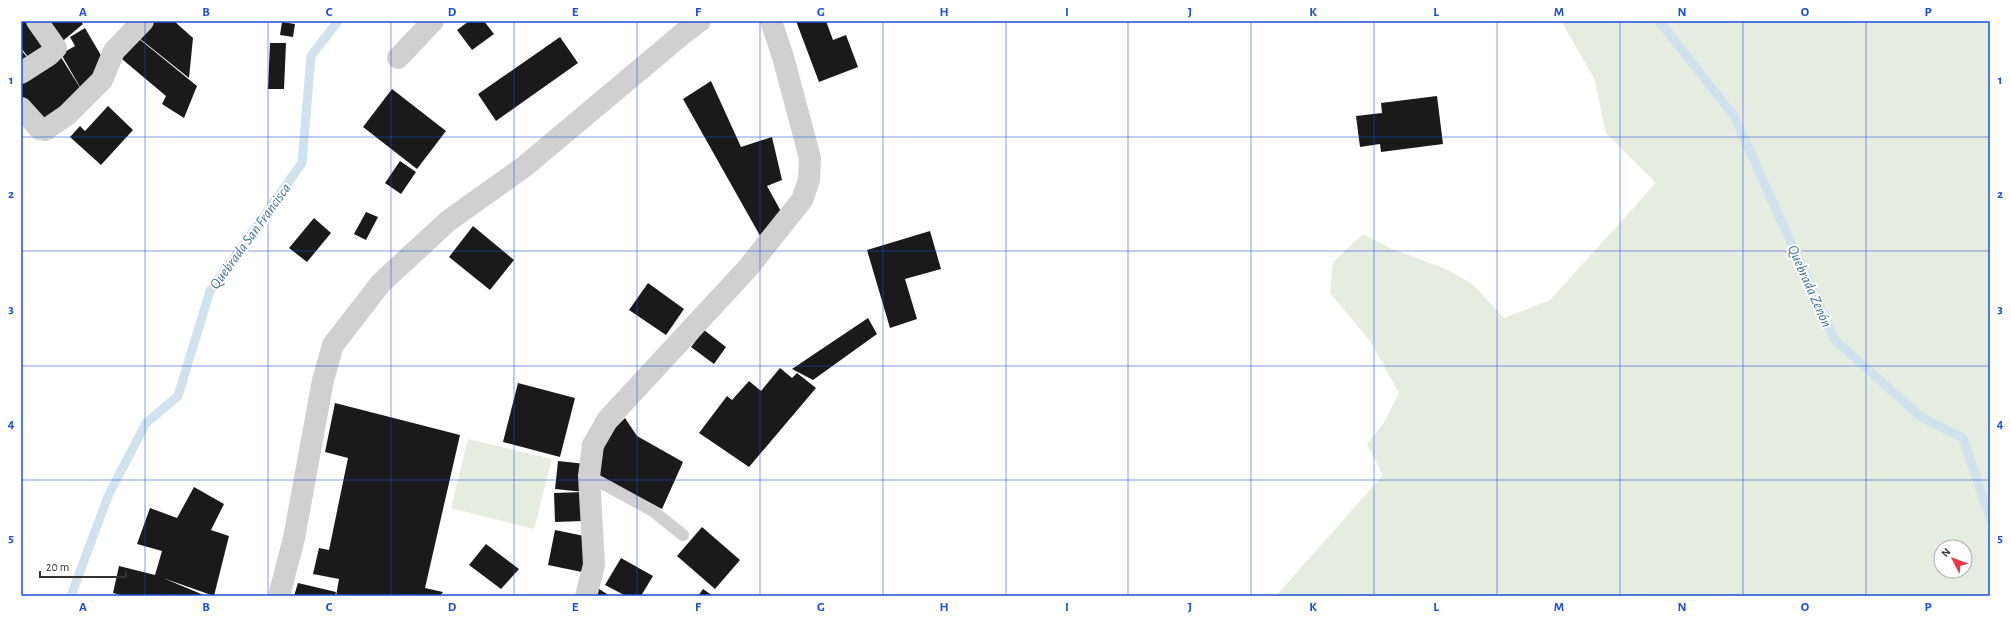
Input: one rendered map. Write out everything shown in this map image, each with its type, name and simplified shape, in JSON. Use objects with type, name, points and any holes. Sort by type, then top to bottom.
[{"type":"street","points":[[21,73],[49,55],[56,48],[37,21]]},
{"type":"street","points":[[21,108],[40,129],[45,130],[67,115],[102,80],[114,51],[143,21]]},
{"type":"street","points":[[398,58],[433,21]]},
{"type":"street","points":[[279,596],[294,538],[323,380],[333,345],[354,316],[382,283],[448,221],[525,166],[680,36],[700,21]]},
{"type":"street","points":[[586,596],[594,565],[589,476],[593,445],[608,419],[747,270],[802,200],[809,180],[810,158],[783,57],[771,21]]},
{"type":"lane","points":[[589,476],[653,512],[683,535]]},
{"type":"shaded area","points":[[1561,21],[1990,21],[1990,596],[1276,596],[1383,475],[1367,444],[1384,423],[1399,393],[1370,341],[1330,293],[1333,262],[1363,234],[1390,248],[1448,270],[1472,284],[1504,318],[1550,300],[1656,183],[1606,133],[1594,78]]},
{"type":"shaded area","points":[[468,439],[552,459],[534,529],[451,508]]},
{"type":"building","points":[[23,21],[33,21],[52,46],[32,62],[21,48],[21,23]]},
{"type":"building","points":[[39,21],[80,21],[83,24],[58,45]]},
{"type":"building","points":[[147,21],[174,21],[193,38],[189,78],[134,34]]},
{"type":"building","points":[[469,21],[484,21],[494,34],[472,50],[457,30]]},
{"type":"building","points":[[796,21],[826,21],[833,40],[846,35],[858,67],[819,82]]},
{"type":"building","points":[[282,22],[295,24],[293,37],[280,35]]},
{"type":"building","points":[[85,28],[106,64],[100,75],[80,87],[61,54],[75,46],[70,37]]},
{"type":"building","points":[[133,34],[197,86],[184,118],[162,104],[166,96],[116,54]]},
{"type":"building","points":[[560,37],[578,63],[496,121],[478,94]]},
{"type":"building","points":[[270,43],[286,43],[284,89],[268,89]]},
{"type":"building","points":[[21,50],[31,62],[21,69]]},
{"type":"building","points":[[59,54],[84,94],[37,124],[21,102],[21,78]]},
{"type":"building","points":[[711,81],[741,147],[772,137],[782,180],[767,186],[783,215],[763,241],[683,99]]},
{"type":"building","points":[[392,89],[446,131],[417,169],[363,127]]},
{"type":"building","points":[[1437,96],[1443,144],[1381,152],[1380,144],[1360,147],[1356,116],[1382,113],[1381,103]]},
{"type":"building","points":[[108,106],[133,130],[101,165],[70,137],[80,126],[85,131]]},
{"type":"building","points":[[400,161],[416,172],[401,194],[385,183]]},
{"type":"building","points":[[366,212],[378,217],[366,240],[354,234]]},
{"type":"building","points":[[314,218],[331,233],[307,262],[289,248]]},
{"type":"building","points":[[473,226],[514,260],[490,290],[449,257]]},
{"type":"building","points":[[930,231],[941,269],[905,279],[917,319],[890,328],[867,250]]},
{"type":"building","points":[[648,283],[684,309],[666,335],[629,310]]},
{"type":"building","points":[[868,318],[877,334],[813,380],[792,369]]},
{"type":"building","points":[[704,330],[726,347],[714,364],[691,347]]},
{"type":"building","points":[[780,368],[792,378],[797,373],[816,388],[749,467],[699,433],[727,396],[732,400],[749,381],[761,391]]},
{"type":"building","points":[[518,383],[575,398],[560,457],[503,442]]},
{"type":"building","points":[[335,403],[460,435],[425,588],[443,592],[440,596],[336,596],[339,579],[313,574],[319,548],[329,550],[348,458],[325,452]]},
{"type":"building","points":[[625,418],[637,436],[683,462],[662,509],[595,476],[607,436]]},
{"type":"building","points":[[558,461],[586,464],[584,492],[555,489]]},
{"type":"building","points":[[194,487],[224,504],[211,530],[229,536],[214,596],[163,578],[206,596],[124,596],[113,593],[119,566],[155,575],[162,551],[137,544],[150,508],[177,518]]},
{"type":"building","points":[[584,492],[584,521],[555,522],[554,493]]},
{"type":"building","points":[[702,527],[740,560],[715,589],[677,556]]},
{"type":"building","points":[[555,530],[589,537],[582,572],[548,565]]},
{"type":"building","points":[[486,544],[519,569],[501,589],[469,565]]},
{"type":"building","points":[[621,558],[653,576],[641,596],[626,596],[605,585]]},
{"type":"building","points":[[298,583],[336,592],[335,596],[294,596]]},
{"type":"building","points":[[593,585],[610,596],[586,596]]},
{"type":"building","points":[[703,589],[713,596],[698,596]]},
{"type":"waterway","name":"Quebrada San Francisca","points":[[71,596],[108,496],[146,423],[178,396],[210,291],[302,163],[311,56],[338,21]]},
{"type":"waterway","name":"Quebrada Zenón","points":[[1659,21],[1734,116],[1835,340],[1921,417],[1963,438],[1990,518]]}]
